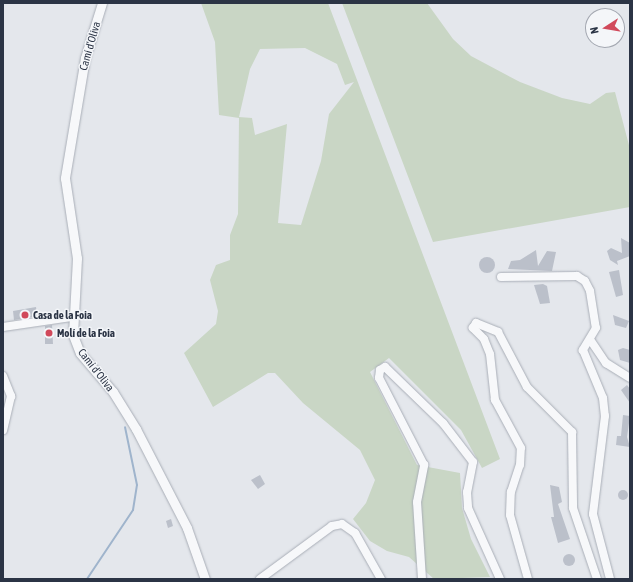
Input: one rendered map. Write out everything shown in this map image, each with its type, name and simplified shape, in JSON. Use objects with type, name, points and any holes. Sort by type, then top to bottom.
[{"type":"street","name":"Camí d’Oliva","points":[[102,3],[85,58],[65,178],[76,258],[71,317],[80,353],[113,392],[136,429],[187,528],[205,579]]},
{"type":"street","points":[[501,278],[583,279],[595,310],[596,328],[592,341],[606,363],[630,378]]},
{"type":"street","points":[[3,327],[71,317]]},
{"type":"street","points":[[528,579],[510,509],[521,448],[495,400],[490,354],[484,339],[473,328],[476,323],[498,332],[527,387],[572,432],[573,508],[597,579]]},
{"type":"street","points":[[592,341],[584,343],[583,350],[604,398],[605,416],[594,521],[610,579]]},
{"type":"street","points":[[422,579],[417,502],[424,465],[379,378],[380,370],[385,367],[443,423],[473,462],[467,492],[468,508],[500,579]]},
{"type":"street","points":[[3,376],[11,396],[3,430]]},
{"type":"street","points":[[260,579],[332,526],[342,524],[355,533],[381,579]]},
{"type":"green space","points":[[201,3],[328,3],[500,459],[482,468],[461,430],[389,358],[370,372],[417,465],[460,473],[462,508],[471,539],[490,577],[434,579],[409,557],[387,551],[370,541],[353,519],[366,503],[375,480],[360,450],[303,403],[275,373],[268,373],[213,407],[184,353],[216,324],[218,311],[210,280],[216,265],[230,260],[230,235],[238,214],[239,118],[219,115],[215,42]],"holes":[[[305,48],[337,64],[345,85],[354,82],[329,114],[321,161],[301,225],[278,223],[287,124],[255,135],[252,118],[239,117],[250,69],[260,49]]]},
{"type":"green space","points":[[342,3],[427,3],[453,39],[471,56],[520,82],[562,98],[590,104],[606,93],[615,92],[630,149],[630,207],[433,242]]},
{"type":"building","points":[[621,238],[630,243],[630,256],[617,261],[618,265],[610,260],[607,251],[611,248],[622,253]]},
{"type":"building","points":[[536,250],[538,266],[547,251],[556,252],[552,271],[508,269],[511,261],[520,260]]},
{"type":"building","points":[[487,257],[493,259],[495,265],[493,271],[487,273],[481,271],[479,265],[481,259]]},
{"type":"building","points":[[619,270],[623,295],[616,297],[609,272]]},
{"type":"building","points":[[543,284],[547,286],[550,303],[540,304],[534,285]]},
{"type":"building","name":"Casa de la Foia","points":[[36,307],[37,316],[14,320],[13,311]]},
{"type":"building","points":[[613,315],[629,321],[626,328],[615,325]]},
{"type":"building","name":"Molí de la Foia","points":[[52,325],[53,344],[45,344],[45,326]]},
{"type":"building","points":[[623,348],[630,350],[630,363],[620,360],[618,350]]},
{"type":"building","points":[[627,385],[630,389],[630,403],[621,390]]},
{"type":"building","points":[[623,415],[630,416],[627,437],[630,447],[616,445],[617,436],[621,436]]},
{"type":"building","points":[[260,475],[265,484],[258,489],[251,480]]},
{"type":"building","points":[[550,485],[559,487],[562,502],[558,504],[570,539],[558,543],[551,517],[554,517]]},
{"type":"building","points":[[621,490],[625,490],[627,491],[627,499],[621,500],[618,497],[618,493]]},
{"type":"building","points":[[171,519],[173,526],[168,528],[166,521]]},
{"type":"building","points":[[567,554],[571,554],[575,560],[571,566],[567,566],[563,562],[563,558]]},
{"type":"waterway","points":[[87,579],[133,510],[137,485],[125,427]]},
{"type":"place","name":"Casa de la Foia","points":[[25,315]]},
{"type":"place","name":"Molí de la Foia","points":[[49,333]]}]
